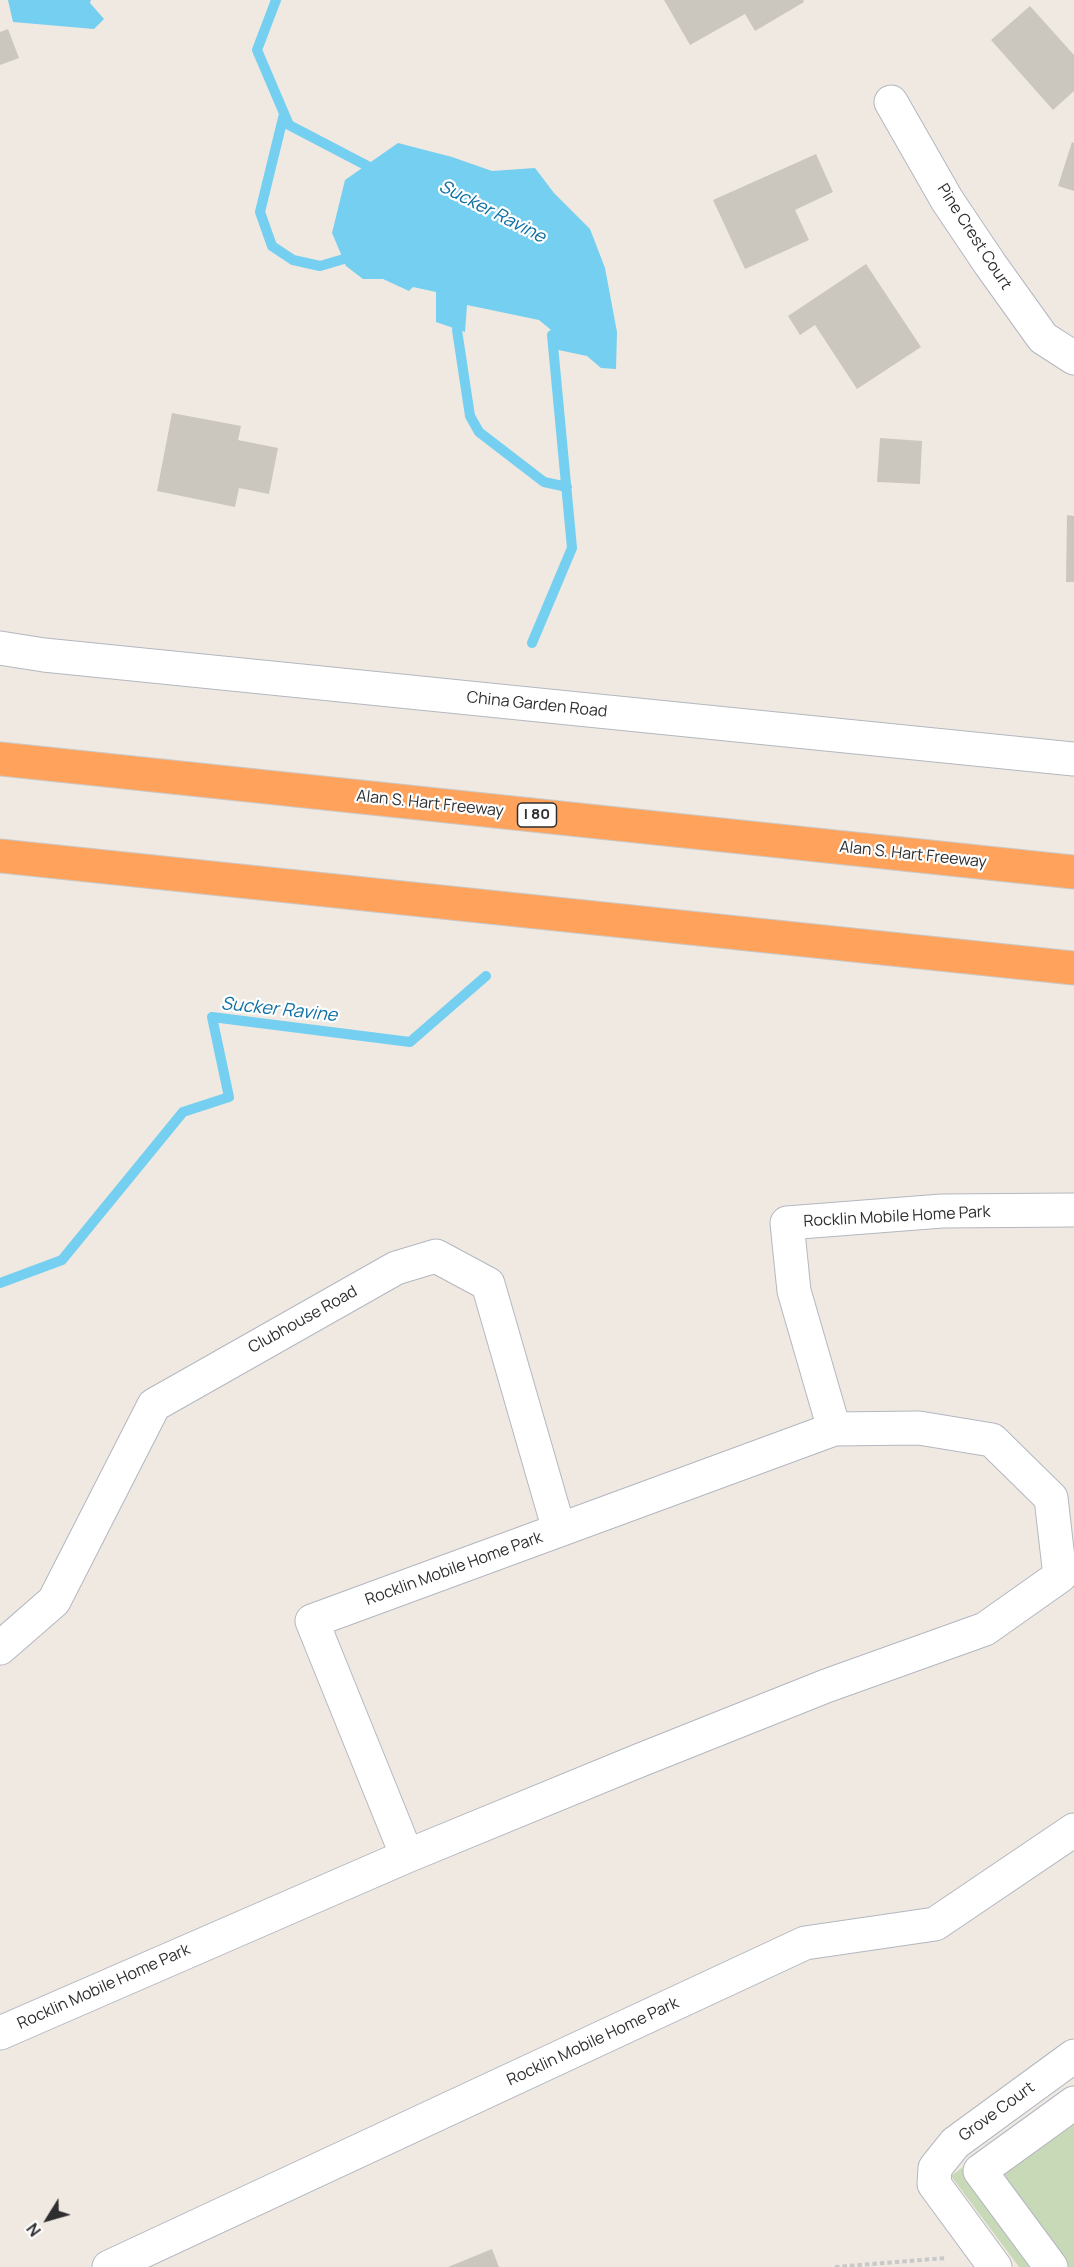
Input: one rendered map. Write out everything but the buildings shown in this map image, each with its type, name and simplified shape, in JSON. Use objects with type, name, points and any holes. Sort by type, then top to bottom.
[{"type":"highway","name":"Alan S. Hart Freeway","points":[[0,759],[1074,872]]},
{"type":"highway","points":[[0,856],[1074,968]]},
{"type":"street","name":"Pine Crest Court","points":[[891,102],[947,200],[990,264],[1043,338],[1074,358]]},
{"type":"street","name":"China Garden Road","points":[[0,648],[44,655],[1074,759]]},
{"type":"street","name":"Rocklin Mobile Home Park","points":[[834,1429],[794,1291],[787,1223],[942,1211],[1074,1210]]},
{"type":"street","name":"Clubhouse Road","points":[[0,1648],[54,1601],[154,1405],[396,1268],[436,1256],[488,1284],[559,1530]]},
{"type":"street","name":"Rocklin Mobile Home Park","points":[[0,2033],[407,1856],[826,1686],[985,1629],[1067,1586],[1051,1498],[992,1440],[919,1428],[834,1429],[312,1621],[407,1856]]},
{"type":"street","name":"Rocklin Mobile Home Park","points":[[110,2267],[805,1943],[935,1924],[1074,1830]]},
{"type":"street","name":"Grove Court","points":[[990,2261],[934,2184],[935,2168],[955,2143],[1074,2056]]},
{"type":"street","points":[[1051,2267],[980,2171],[1074,2103]]},
{"type":"path","points":[[835,2267],[990,2261]]},
{"type":"green space","points":[[1074,2085],[1074,2267],[1019,2267],[951,2176]]},
{"type":"water","points":[[8,0],[91,0],[90,3],[104,19],[94,29],[13,22]]},
{"type":"water","points":[[398,143],[452,157],[492,171],[535,168],[554,193],[590,229],[605,268],[617,332],[616,369],[601,368],[587,356],[549,348],[551,330],[539,320],[467,305],[465,332],[436,322],[436,292],[413,287],[409,291],[383,279],[363,279],[346,266],[332,233],[345,180]]},
{"type":"waterway","name":"Sucker Ravine","points":[[276,0],[257,50],[289,125],[379,172]]},
{"type":"waterway","points":[[284,114],[260,212],[272,246],[293,260],[320,266],[344,259]]},
{"type":"waterway","points":[[457,330],[470,416],[479,432],[544,482],[567,487]]},
{"type":"waterway","name":"Sucker Ravine","points":[[532,643],[572,548],[552,335]]},
{"type":"waterway","name":"Sucker Ravine","points":[[0,1283],[62,1260],[183,1112],[229,1097],[212,1017],[410,1042],[486,976]]}]
